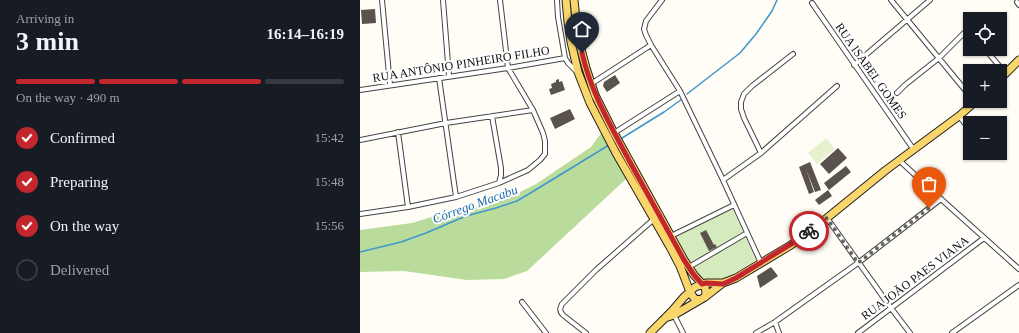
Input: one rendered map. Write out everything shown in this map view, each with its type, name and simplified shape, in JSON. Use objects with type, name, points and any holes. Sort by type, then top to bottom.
[{"type":"main road","points":[[566,0],[571,42],[578,72],[590,103],[616,153],[680,266],[690,292],[694,298],[703,298]]},
{"type":"main road","points":[[576,2],[578,38],[595,95],[614,133],[671,236],[694,275],[706,290],[703,298]]},
{"type":"main road","points":[[1007,72],[1019,60]]},
{"type":"main road","points":[[665,318],[674,315],[703,298],[723,284],[736,278],[791,244],[827,218],[886,170],[900,161],[958,116],[966,108]]},
{"type":"main road","points":[[650,333],[690,292],[706,283],[723,284]]},
{"type":"street","points":[[382,0],[390,85]]},
{"type":"street","points":[[443,0],[450,76]]},
{"type":"street","points":[[360,214],[408,207],[456,197],[499,184],[528,170],[545,154],[546,141],[543,133],[533,110],[508,68],[500,0]]},
{"type":"street","points":[[557,0],[558,17],[565,58],[568,63],[578,72]]},
{"type":"street","points":[[662,0],[646,22],[644,29],[651,45],[680,91],[761,263]]},
{"type":"street","points":[[891,0],[963,87]]},
{"type":"street","points":[[854,66],[930,0]]},
{"type":"street","name":"RUA ISABEL GOMES","points":[[812,3],[854,66],[914,150]]},
{"type":"street","points":[[897,93],[939,58],[963,35]]},
{"type":"street","points":[[591,84],[651,45]]},
{"type":"street","points":[[761,153],[744,118],[741,109],[741,102],[744,94],[752,86],[793,54]]},
{"type":"street","name":"RUA ANTÔNIO PINHEIRO FILHO","points":[[360,90],[565,58]]},
{"type":"street","points":[[439,78],[456,197]]},
{"type":"street","points":[[723,180],[761,153],[838,86]]},
{"type":"street","points":[[614,133],[680,91]]},
{"type":"street","points":[[360,140],[446,123],[533,110]]},
{"type":"street","points":[[492,116],[501,168],[499,184]]},
{"type":"street","points":[[958,116],[963,122]]},
{"type":"street","points":[[398,132],[408,207]]},
{"type":"street","points":[[900,161],[1019,269]]},
{"type":"street","points":[[756,333],[775,322],[858,263],[941,199]]},
{"type":"street","points":[[671,236],[734,205]]},
{"type":"street","points":[[827,218],[910,333]]},
{"type":"street","points":[[586,333],[560,312],[562,304],[596,270],[654,219]]},
{"type":"street","points":[[689,267],[747,233]]},
{"type":"street","name":"RUA JOÃO PAES VIANA","points":[[858,333],[984,238]]},
{"type":"street","points":[[952,333],[1019,285]]},
{"type":"street","points":[[522,302],[546,333]]},
{"type":"street","points":[[674,315],[683,333]]},
{"type":"street","points":[[775,322],[779,333]]},
{"type":"green space","points":[[602,132],[626,179],[527,271],[504,279],[467,280],[404,271],[360,272],[360,230],[412,223],[518,193],[536,184],[591,147]]},
{"type":"green space","points":[[826,138],[835,149],[817,164],[808,153]]},
{"type":"green space","points":[[732,208],[756,260],[741,270],[724,278],[707,280],[699,277],[692,270],[676,235]]},
{"type":"building","points":[[375,9],[376,23],[362,24],[361,10]]},
{"type":"building","points":[[615,75],[620,83],[607,92],[603,86],[604,82]]},
{"type":"building","points":[[559,79],[559,82],[562,81],[565,90],[551,95],[549,89],[552,88],[551,84]]},
{"type":"building","points":[[570,109],[575,119],[555,129],[550,118]]},
{"type":"building","points":[[838,148],[847,158],[829,174],[820,164]]},
{"type":"building","points":[[810,162],[821,190],[815,192],[806,169],[814,192],[809,194],[799,167]]},
{"type":"building","points":[[846,166],[851,172],[829,190],[824,183]]},
{"type":"building","points":[[828,190],[832,196],[819,205],[815,200]]},
{"type":"building","points":[[706,230],[714,245],[715,244],[717,247],[709,251],[700,233]]},
{"type":"building","points":[[771,267],[778,276],[760,288],[757,276]]},
{"type":"waterway","name":"Córrego Macabu","points":[[687,94],[740,53],[756,34],[772,11],[777,0]]},
{"type":"waterway","name":"Córrego Macabu","points":[[622,138],[682,99]]},
{"type":"waterway","name":"Córrego Macabu","points":[[360,252],[401,242],[466,216],[517,201],[609,145]]},
{"type":"way so far","points":[[809,231],[827,218],[858,263],[929,208]]},
{"type":"route","points":[[582,53],[595,95],[614,133],[684,260],[702,284],[723,284],[736,278],[809,231]]}]
